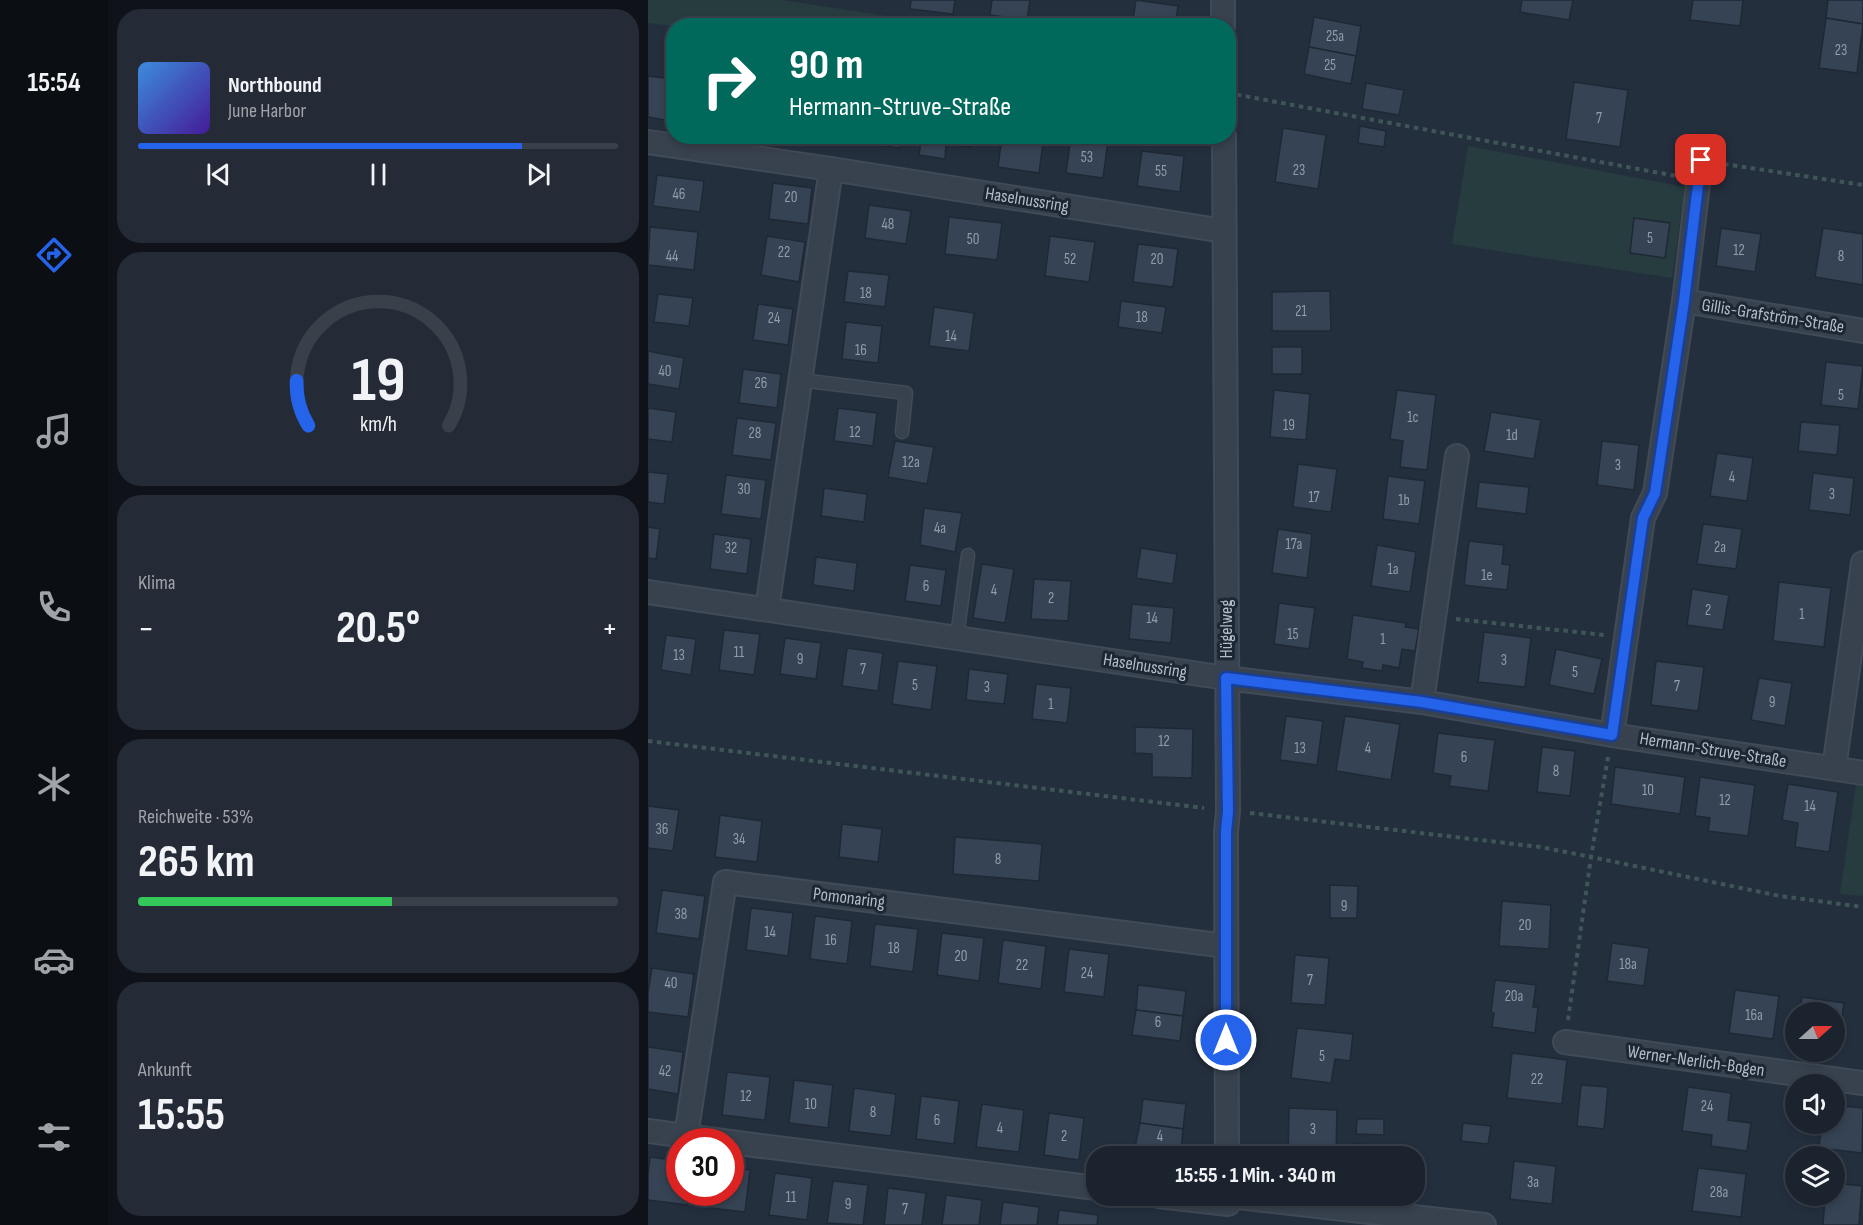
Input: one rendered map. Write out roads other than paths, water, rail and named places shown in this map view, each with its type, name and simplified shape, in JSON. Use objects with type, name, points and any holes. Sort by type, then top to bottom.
[{"type":"street","points":[[1222,0],[1223,18]]},
{"type":"street","name":"Haselnussring","points":[[648,142],[1224,231]]},
{"type":"street","name":"Hügelweg","points":[[1224,144],[1228,811],[1226,832],[1227,1146]]},
{"type":"street","points":[[767,609],[831,169]]},
{"type":"street","points":[[1612,735],[1643,518],[1655,493],[1684,301],[1699,170]]},
{"type":"street","name":"Gillis-Grafström-Straße","points":[[1684,301],[1863,331]]},
{"type":"street","points":[[1422,702],[1457,456]]},
{"type":"street","points":[[1834,768],[1863,563]]},
{"type":"street","name":"Haselnussring","points":[[648,592],[1226,678]]},
{"type":"street","name":"Hermann-Struve-Straße","points":[[1226,678],[1422,702],[1612,735],[1863,773]]},
{"type":"street","name":"Pomonaring","points":[[687,1128],[725,882],[1226,946]]},
{"type":"street","name":"Werner-Nerlich-Bogen","points":[[1565,1042],[1863,1083]]},
{"type":"street","points":[[648,1131],[666,1133]]},
{"type":"street","points":[[744,1144],[1086,1187]]},
{"type":"street","points":[[1241,1206],[1484,1225]]},
{"type":"lane","points":[[800,380],[906,393],[902,432]]},
{"type":"lane","points":[[957,637],[968,555]]}]
